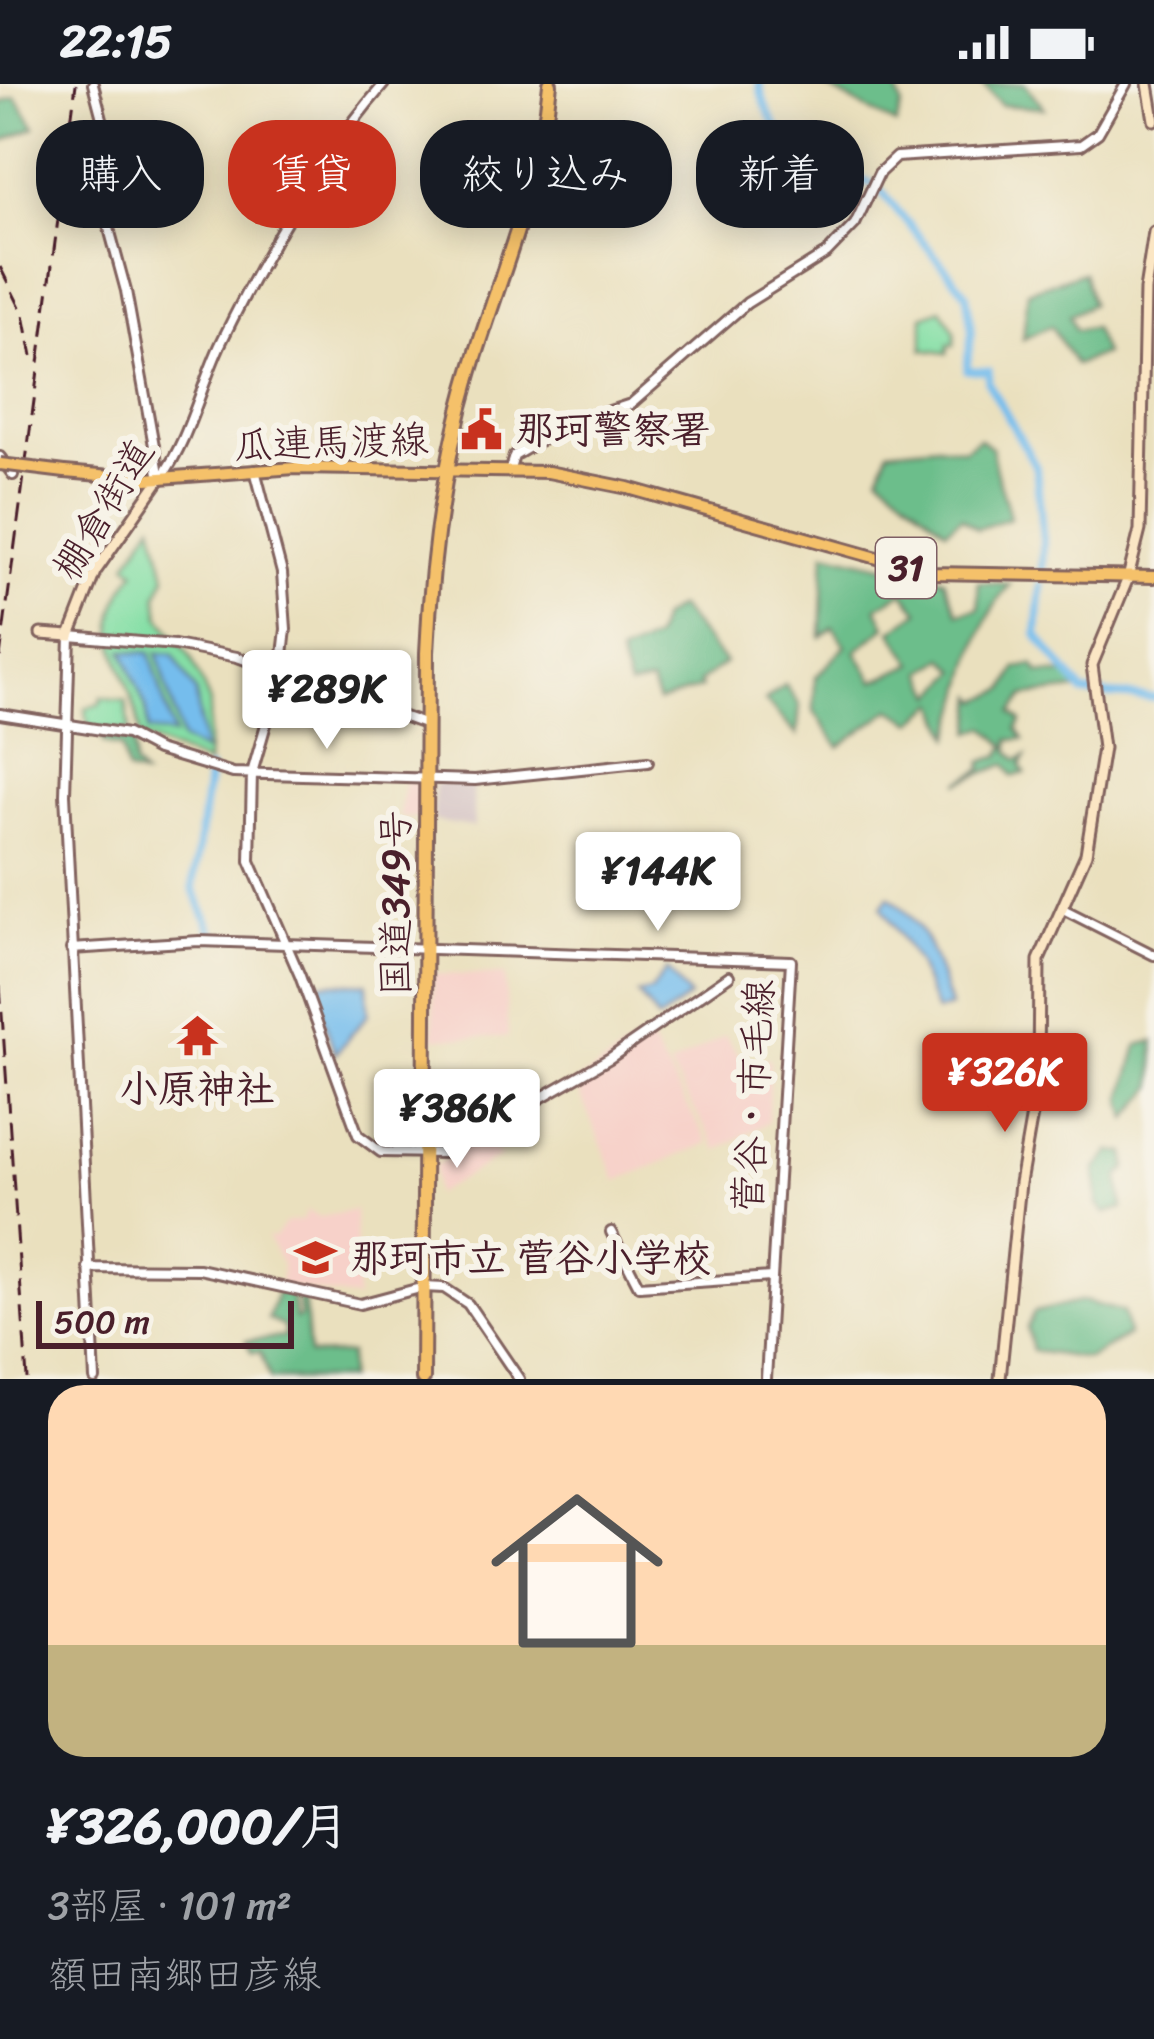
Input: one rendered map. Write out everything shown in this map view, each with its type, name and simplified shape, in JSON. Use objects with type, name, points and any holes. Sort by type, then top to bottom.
[{"type":"highway","name":"国道349号","points":[[425,1379],[428,779],[435,586],[449,468],[472,366],[535,182],[552,84]]},
{"type":"main road","points":[[1148,84],[1154,120]]},
{"type":"main road","points":[[1000,1379],[1020,1183],[1038,1080],[1039,961],[1083,867],[1103,748],[1093,693],[1095,653],[1128,578],[1140,530],[1145,290],[1154,232]]},
{"type":"main road","name":"瓜連馬渡線","points":[[3,465],[160,479],[255,470],[510,469],[615,485],[931,573],[1154,578]]},
{"type":"main road","points":[[30,467],[113,482],[119,478]]},
{"type":"main road","name":"棚倉街道","points":[[70,636],[95,572],[160,479]]},
{"type":"main road","points":[[41,634],[70,636]]},
{"type":"street","points":[[93,84],[106,130],[100,195],[126,291],[160,479]]},
{"type":"street","name":"棚倉街道","points":[[160,479],[220,345],[284,228],[328,156],[384,84]]},
{"type":"street","points":[[510,469],[514,456],[567,425],[631,404],[747,303],[827,253],[855,224],[879,173],[896,158],[1081,145],[1098,133],[1126,84]]},
{"type":"street","points":[[255,470],[284,586],[281,672],[252,773],[250,861],[358,1135],[381,1152],[445,1154],[610,1058],[729,976]]},
{"type":"street","points":[[70,636],[190,647],[281,672],[429,725]]},
{"type":"street","name":"棚倉街道","points":[[70,636],[65,726],[71,949],[95,1379]]},
{"type":"street","points":[[0,714],[127,734],[226,772],[475,780],[649,762]]},
{"type":"street","points":[[1064,910],[1154,955]]},
{"type":"street","name":"菅谷・市毛線","points":[[71,949],[199,941],[791,961],[766,1379]]},
{"type":"street","points":[[611,1232],[639,1286],[771,1277]]},
{"type":"street","points":[[88,1268],[199,1269],[359,1304],[426,1287],[444,1288],[468,1304],[519,1379]]},
{"type":"shaded area","points":[[405,780],[422,783],[422,818],[399,817]]},
{"type":"shaded area","points":[[473,781],[474,827],[434,821],[434,784]]},
{"type":"shaded area","points":[[433,974],[505,975],[508,1037],[434,1038]]},
{"type":"shaded area","points":[[647,1035],[709,1143],[617,1181],[575,1083]]},
{"type":"shaded area","points":[[725,1035],[745,1065],[770,1058],[768,1122],[718,1150],[669,1067]]},
{"type":"shaded area","points":[[478,1137],[501,1156],[435,1194],[435,1166]]},
{"type":"shaded area","name":"那珂市立 菅谷小学校","points":[[355,1210],[357,1299],[280,1285],[282,1265],[267,1237],[274,1238],[285,1223],[303,1220],[306,1211],[321,1217]]},
{"type":"green space","points":[[820,84],[895,84],[902,105],[896,125]]},
{"type":"green space","points":[[982,84],[1025,84],[1044,108],[1001,105]]},
{"type":"green space","points":[[16,97],[35,127],[0,142],[0,103]]},
{"type":"green space","points":[[1083,272],[1091,304],[1069,316],[1075,330],[1093,328],[1104,354],[1075,365],[1051,326],[1023,339],[1028,291]]},
{"type":"green space","points":[[941,309],[955,332],[954,345],[948,345],[947,353],[923,350],[923,316]]},
{"type":"green space","points":[[979,438],[992,448],[1010,518],[977,529],[961,517],[946,530],[880,475],[888,450],[938,445],[964,449]]},
{"type":"green space","points":[[153,523],[166,576],[157,595],[160,616],[191,657],[210,703],[207,764],[140,737],[116,652],[114,614],[136,571],[127,564]]},
{"type":"green space","points":[[825,552],[944,579],[958,613],[979,608],[978,582],[1010,584],[979,638],[951,736],[937,703],[914,722],[891,709],[839,747],[814,711],[815,678],[846,646],[833,627],[821,637]],"holes":[[[903,592],[919,611],[892,631],[914,664],[874,681],[856,651],[886,626],[877,607]],[[945,658],[958,671],[935,695],[924,672]]]},
{"type":"green space","points":[[678,607],[725,663],[699,682],[701,688],[658,702],[651,683],[629,687],[619,655],[654,639],[661,618]]},
{"type":"green space","points":[[1033,665],[1039,673],[1071,675],[1078,690],[1025,696],[1012,713],[1022,721],[1017,729],[1024,739],[1009,740],[1009,751],[1017,760],[1026,756],[1021,765],[1025,773],[1013,776],[1006,764],[958,783],[983,769],[982,762],[1000,756],[1006,746],[986,727],[972,732],[976,696],[980,701],[1006,689],[1017,668]]},
{"type":"green space","points":[[785,685],[800,705],[797,735],[765,701]]},
{"type":"green space","points":[[101,697],[126,701],[130,731],[89,728],[85,708],[100,704]]},
{"type":"green space","points":[[101,735],[134,741],[134,766],[143,776],[127,772],[121,747],[104,743]]},
{"type":"green space","points":[[1154,1041],[1154,1087],[1128,1119],[1123,1099],[1138,1045]]},
{"type":"green space","points":[[1112,1151],[1126,1153],[1127,1169],[1119,1177],[1123,1208],[1106,1213],[1098,1205],[1096,1170]]},
{"type":"green space","points":[[278,1290],[292,1294],[295,1319],[300,1317],[298,1297],[304,1298],[309,1355],[349,1354],[348,1379],[270,1379],[260,1352],[252,1353],[246,1341],[284,1337],[284,1327],[268,1319]]},
{"type":"green space","points":[[1083,1301],[1123,1312],[1128,1335],[1088,1359],[1032,1351],[1027,1328],[1034,1312]]},
{"type":"water","points":[[123,651],[150,653],[174,735],[148,731],[146,708]]},
{"type":"water","points":[[157,653],[173,654],[196,693],[204,751],[182,741]]},
{"type":"water","points":[[889,896],[922,932],[950,1007],[936,1012],[918,964],[882,907]]},
{"type":"water","points":[[667,970],[689,997],[658,1020],[638,994],[651,991]]},
{"type":"water","points":[[312,983],[367,983],[368,1014],[335,1054]]},
{"type":"waterway","points":[[759,84],[765,106],[786,138],[815,160],[870,183]]},
{"type":"waterway","points":[[877,186],[966,293],[972,332],[967,364]]},
{"type":"waterway","points":[[967,370],[989,371],[988,382],[1036,467],[1043,541]]},
{"type":"waterway","points":[[1042,573],[1043,544]]},
{"type":"waterway","points":[[1041,585],[1037,635],[1083,693],[1154,698]]},
{"type":"waterway","points":[[209,770],[193,888],[215,938]]},
{"type":"railway","points":[[0,657],[76,84]]},
{"type":"railway","points":[[0,267],[24,315],[32,356]]},
{"type":"railway","points":[[0,985],[27,1379]]},
{"type":"place","name":"那珂警察署","points":[[481,429]]},
{"type":"place","name":"小原神社","points":[[197,1036]]},
{"type":"place","name":"那珂市立 菅谷小学校","points":[[316,1257]]}]
